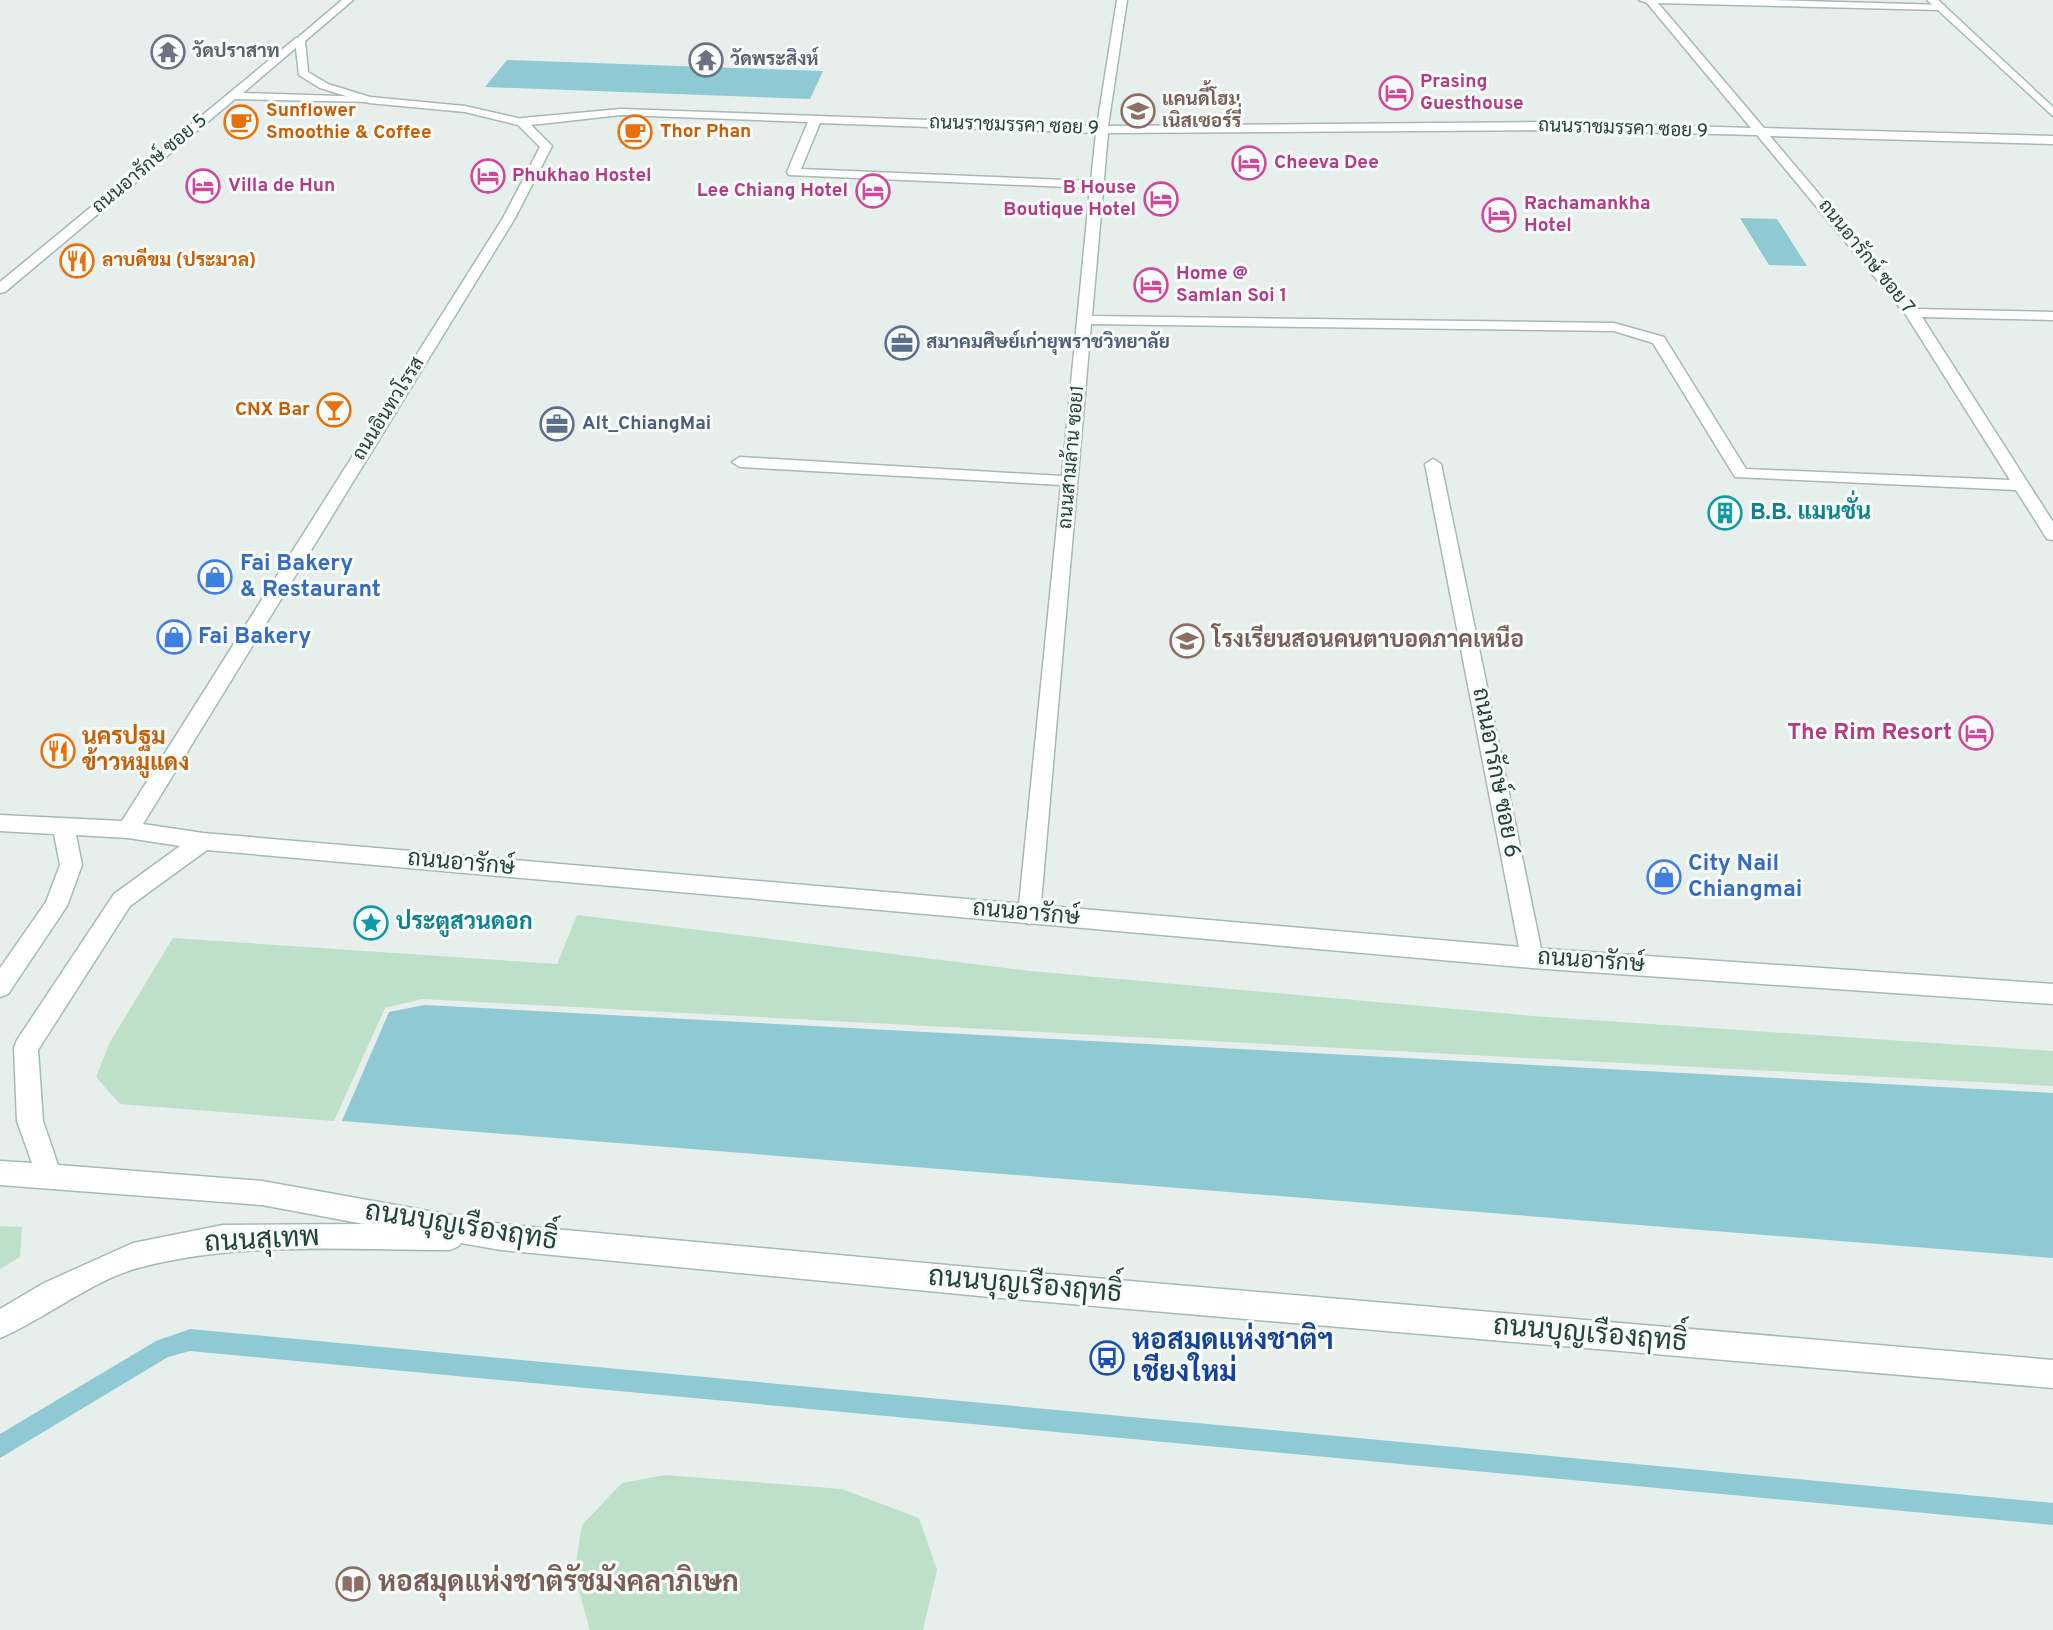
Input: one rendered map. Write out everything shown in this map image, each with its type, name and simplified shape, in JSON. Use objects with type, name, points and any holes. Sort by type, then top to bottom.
[{"type":"street","points":[[348,0],[300,40],[303,73],[324,86],[369,100]]},
{"type":"street","name":"ถนนสามล้าน ซอย1","points":[[1029,915],[1102,130],[1122,0]]},
{"type":"street","points":[[1640,0],[1936,4],[2053,113]]},
{"type":"street","name":"ถนนอารักษ์ ซอย 7","points":[[1651,1],[1913,313],[2053,535]]},
{"type":"street","name":"ถนนอารักษ์ ซอย 5","points":[[0,289],[300,40]]},
{"type":"street","points":[[233,96],[369,100],[465,109],[522,122]]},
{"type":"street","name":"ถนนราชมรรคา ซอย 9","points":[[522,122],[621,112],[1102,130],[1552,126],[2053,140]]},
{"type":"street","points":[[816,118],[793,172],[1097,185]]},
{"type":"street","name":"ถนนอินทวโรรส","points":[[128,830],[509,218],[546,146],[522,122]]},
{"type":"street","points":[[1913,313],[2053,316]]},
{"type":"street","points":[[1085,320],[1614,327],[1659,340],[1741,474],[2025,491],[2053,499]]},
{"type":"street","points":[[740,462],[1070,481]]},
{"type":"street","name":"ถนนอารักษ์ ซอย 6","points":[[1433,464],[1532,958]]},
{"type":"street","name":"ถนนอารักษ์","points":[[0,823],[128,830],[203,841],[1532,958],[2053,994]]},
{"type":"street","points":[[0,987],[56,906],[71,865],[63,825]]},
{"type":"street","points":[[49,1175],[30,1121],[26,1048],[122,900],[203,841]]},
{"type":"street","name":"ถนนบุญเรืองฤทธิ์","points":[[0,1173],[262,1193],[501,1237],[1017,1286],[2053,1374]]},
{"type":"street","name":"ถนนสุเทพ","points":[[0,1324],[54,1293],[133,1256],[223,1238],[501,1237]]},
{"type":"green space","points":[[577,915],[1030,971],[1533,1016],[2053,1051],[2053,1086],[422,999],[385,1008],[334,1121],[120,1104],[96,1077],[110,1042],[173,938],[557,964]]},
{"type":"green space","points":[[0,1226],[22,1227],[20,1257],[0,1269]]},
{"type":"green space","points":[[665,1475],[842,1489],[919,1518],[937,1570],[923,1630],[590,1630],[574,1574],[582,1525],[622,1483]]},
{"type":"water","points":[[507,60],[823,71],[810,99],[485,87]]},
{"type":"water","points":[[1740,218],[1777,219],[1807,266],[1769,265]]},
{"type":"water","points":[[425,1005],[2053,1093],[2053,1258],[342,1121],[389,1012]]},
{"type":"waterway","points":[[0,1447],[163,1348],[190,1340],[2053,1514]]},
{"type":"place","name":"วัดปราสาท","points":[[168,52]]},
{"type":"place","name":"วัดพระสิงห์","points":[[706,60]]},
{"type":"place","name":"Prasing Guesthouse","points":[[1396,93]]},
{"type":"place","name":"แคนดี้โฮม เนิสเซอร์รี่","points":[[1138,111]]},
{"type":"place","name":"Sunflower Smoothie & Coffee","points":[[241,122]]},
{"type":"place","name":"Thor Phan","points":[[635,132]]},
{"type":"place","name":"Cheeva Dee","points":[[1249,163]]},
{"type":"place","name":"Phukhao Hostel","points":[[488,176]]},
{"type":"place","name":"Villa de Hun","points":[[203,186]]},
{"type":"place","name":"Lee Chiang Hotel","points":[[873,191]]},
{"type":"place","name":"B House Boutique Hotel","points":[[1161,199]]},
{"type":"place","name":"Rachamankha Hotel","points":[[1499,215]]},
{"type":"place","name":"ลาบดีขม (ประมวล)","points":[[77,261]]},
{"type":"place","name":"Home @ Samlan Soi 1","points":[[1151,285]]},
{"type":"place","name":"สมาคมศิษย์เก่ายุพราชวิทยาลัย","points":[[902,343]]},
{"type":"place","name":"CNX Bar","points":[[334,410]]},
{"type":"place","name":"Alt_ChiangMai","points":[[557,424]]},
{"type":"place","name":"B.B. แมนชั่น","points":[[1725,513]]},
{"type":"place","name":"Fai Bakery & Restaurant","points":[[215,577]]},
{"type":"place","name":"Fai Bakery","points":[[174,637]]},
{"type":"place","name":"โรงเรียนสอนคนตาบอดภาคเหนือ","points":[[1187,641]]},
{"type":"place","name":"The Rim Resort","points":[[1976,733]]},
{"type":"place","name":"นครปฐม ข้าวหมูแดง","points":[[58,751]]},
{"type":"place","name":"City Nail Chiangmai","points":[[1664,877]]},
{"type":"place","name":"ประตูสวนดอก","points":[[371,923]]},
{"type":"place","name":"หอสมุดแห่งชาติฯ เชียงใหม่","points":[[1107,1358]]},
{"type":"place","name":"หอสมุดแห่งชาติรัชมังคลาภิเษก","points":[[353,1584]]}]
